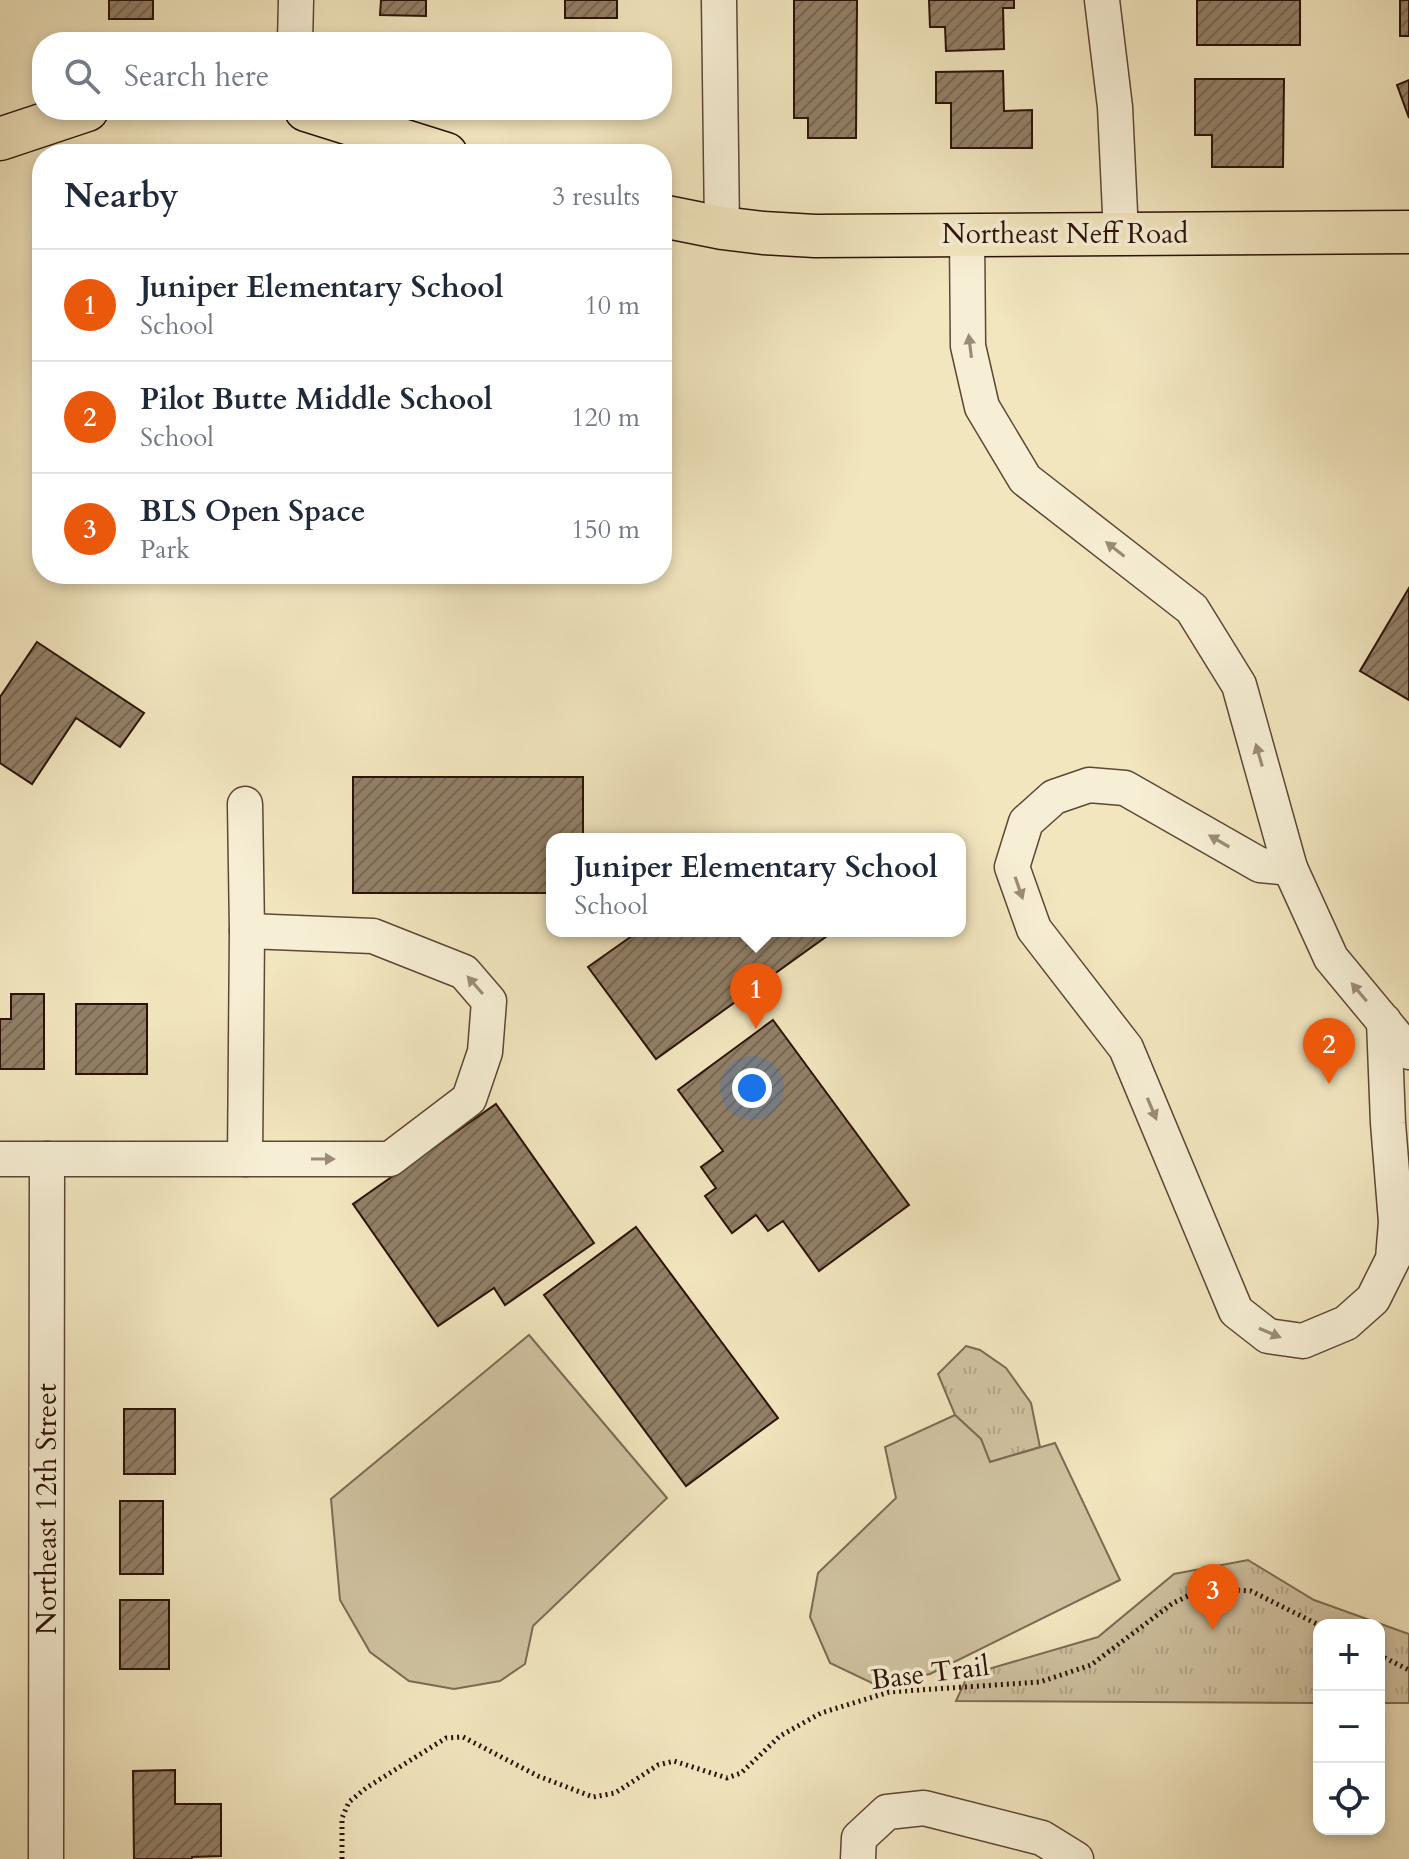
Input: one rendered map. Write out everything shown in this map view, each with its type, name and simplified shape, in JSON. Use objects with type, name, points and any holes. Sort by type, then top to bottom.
[{"type":"main road","points":[[0,139],[57,120]]},
{"type":"main road","points":[[338,120],[414,144]]},
{"type":"main road","name":"Northeast Neff Road","points":[[672,218],[722,228],[815,236],[1409,232]]},
{"type":"street","points":[[295,32],[296,0]]},
{"type":"street","points":[[719,0],[722,228]]},
{"type":"street","points":[[1102,0],[1115,107],[1121,234]]},
{"type":"street","points":[[967,235],[968,346],[982,407],[1025,479],[1192,609],[1239,685],[1290,868],[1331,958],[1409,1052]]},
{"type":"street","points":[[1290,868],[1260,865],[1125,788],[1089,785],[1054,797],[1026,822],[1012,867],[1034,929],[1126,1048],[1236,1311],[1268,1336],[1303,1341],[1346,1323],[1373,1299],[1393,1259],[1396,1222],[1384,1021]]},
{"type":"street","points":[[245,804],[245,1159]]},
{"type":"street","points":[[0,1159],[390,1159],[469,1099],[485,1052],[489,1001],[464,972],[373,936],[247,931]]},
{"type":"street","name":"Northeast 12th Street","points":[[46,1859],[47,1159]]},
{"type":"street","points":[[858,1859],[859,1838],[887,1812],[924,1808],[1042,1838],[1076,1859]]},
{"type":"path","name":"Base Trail","points":[[342,1859],[342,1818],[349,1802],[446,1738],[463,1737],[538,1776],[593,1797],[615,1793],[658,1765],[674,1761],[727,1778],[741,1773],[780,1736],[821,1713],[889,1692],[1040,1682],[1091,1665],[1173,1603],[1205,1588],[1251,1591],[1313,1622]]},
{"type":"path","points":[[1385,1658],[1409,1670]]},
{"type":"green space","points":[[529,1335],[667,1498],[533,1626],[525,1664],[500,1681],[454,1689],[409,1681],[370,1652],[340,1600],[331,1499]]},
{"type":"green space","points":[[966,1346],[980,1350],[1006,1368],[1031,1403],[1040,1447],[990,1462],[981,1439],[955,1415],[938,1374]]},
{"type":"green space","points":[[955,1415],[981,1439],[990,1462],[1055,1443],[1120,1580],[930,1674],[874,1684],[830,1663],[810,1617],[818,1573],[896,1498],[885,1447]]},
{"type":"green space","points":[[1248,1560],[1314,1600],[1367,1619],[1313,1619],[1313,1703],[956,1701],[968,1675],[1098,1637],[1174,1574]]},
{"type":"green space","points":[[1385,1625],[1409,1634],[1409,1703],[1385,1703]]},
{"type":"building","points":[[109,0],[153,0],[153,19],[109,19]]},
{"type":"building","points":[[381,0],[426,0],[426,16],[380,15]]},
{"type":"building","points":[[565,0],[617,0],[617,18],[565,18]]},
{"type":"building","points":[[794,0],[857,0],[856,138],[808,138],[808,118],[794,118]]},
{"type":"building","points":[[929,0],[1014,0],[1014,8],[1003,8],[1004,49],[946,51],[945,27],[930,27]]},
{"type":"building","points":[[1197,0],[1300,0],[1300,45],[1197,45]]},
{"type":"building","points":[[1400,0],[1409,0],[1409,36],[1400,36]]},
{"type":"building","points":[[1003,71],[1004,111],[1032,110],[1032,148],[951,148],[951,103],[936,103],[936,72]]},
{"type":"building","points":[[1195,79],[1284,79],[1283,167],[1212,167],[1212,135],[1195,135]]},
{"type":"building","points":[[1409,80],[1409,118],[1397,85]]},
{"type":"building","points":[[1409,588],[1409,700],[1360,671]]},
{"type":"building","points":[[37,642],[144,713],[120,747],[76,718],[32,784],[0,763],[0,697]]},
{"type":"building","points":[[353,777],[583,777],[583,833],[546,833],[546,893],[353,893]]},
{"type":"building","points":[[630,937],[826,937],[656,1059],[588,967]]},
{"type":"building","points":[[11,994],[44,994],[44,1069],[0,1069],[0,1019],[11,1019]]},
{"type":"building","points":[[76,1004],[147,1004],[147,1074],[76,1074]]},
{"type":"building","points":[[773,1020],[909,1205],[819,1271],[783,1221],[768,1231],[756,1215],[732,1233],[705,1196],[716,1188],[701,1167],[723,1151],[678,1090]]},
{"type":"building","points":[[496,1104],[594,1243],[505,1305],[494,1288],[438,1326],[353,1204]]},
{"type":"building","points":[[636,1227],[778,1418],[686,1486],[544,1295]]},
{"type":"building","points":[[124,1409],[175,1409],[175,1474],[124,1474]]},
{"type":"building","points":[[120,1501],[163,1501],[163,1574],[120,1574]]},
{"type":"building","points":[[120,1600],[169,1600],[169,1669],[120,1669]]},
{"type":"building","points":[[175,1770],[175,1804],[221,1804],[221,1856],[134,1859],[133,1771]]},
{"type":"place","name":"Juniper Elementary School","points":[[756,1029]]},
{"type":"place","name":"Pilot Butte Middle School","points":[[1329,1084]]},
{"type":"place","name":"BLS Open Space","points":[[1213,1630]]}]
